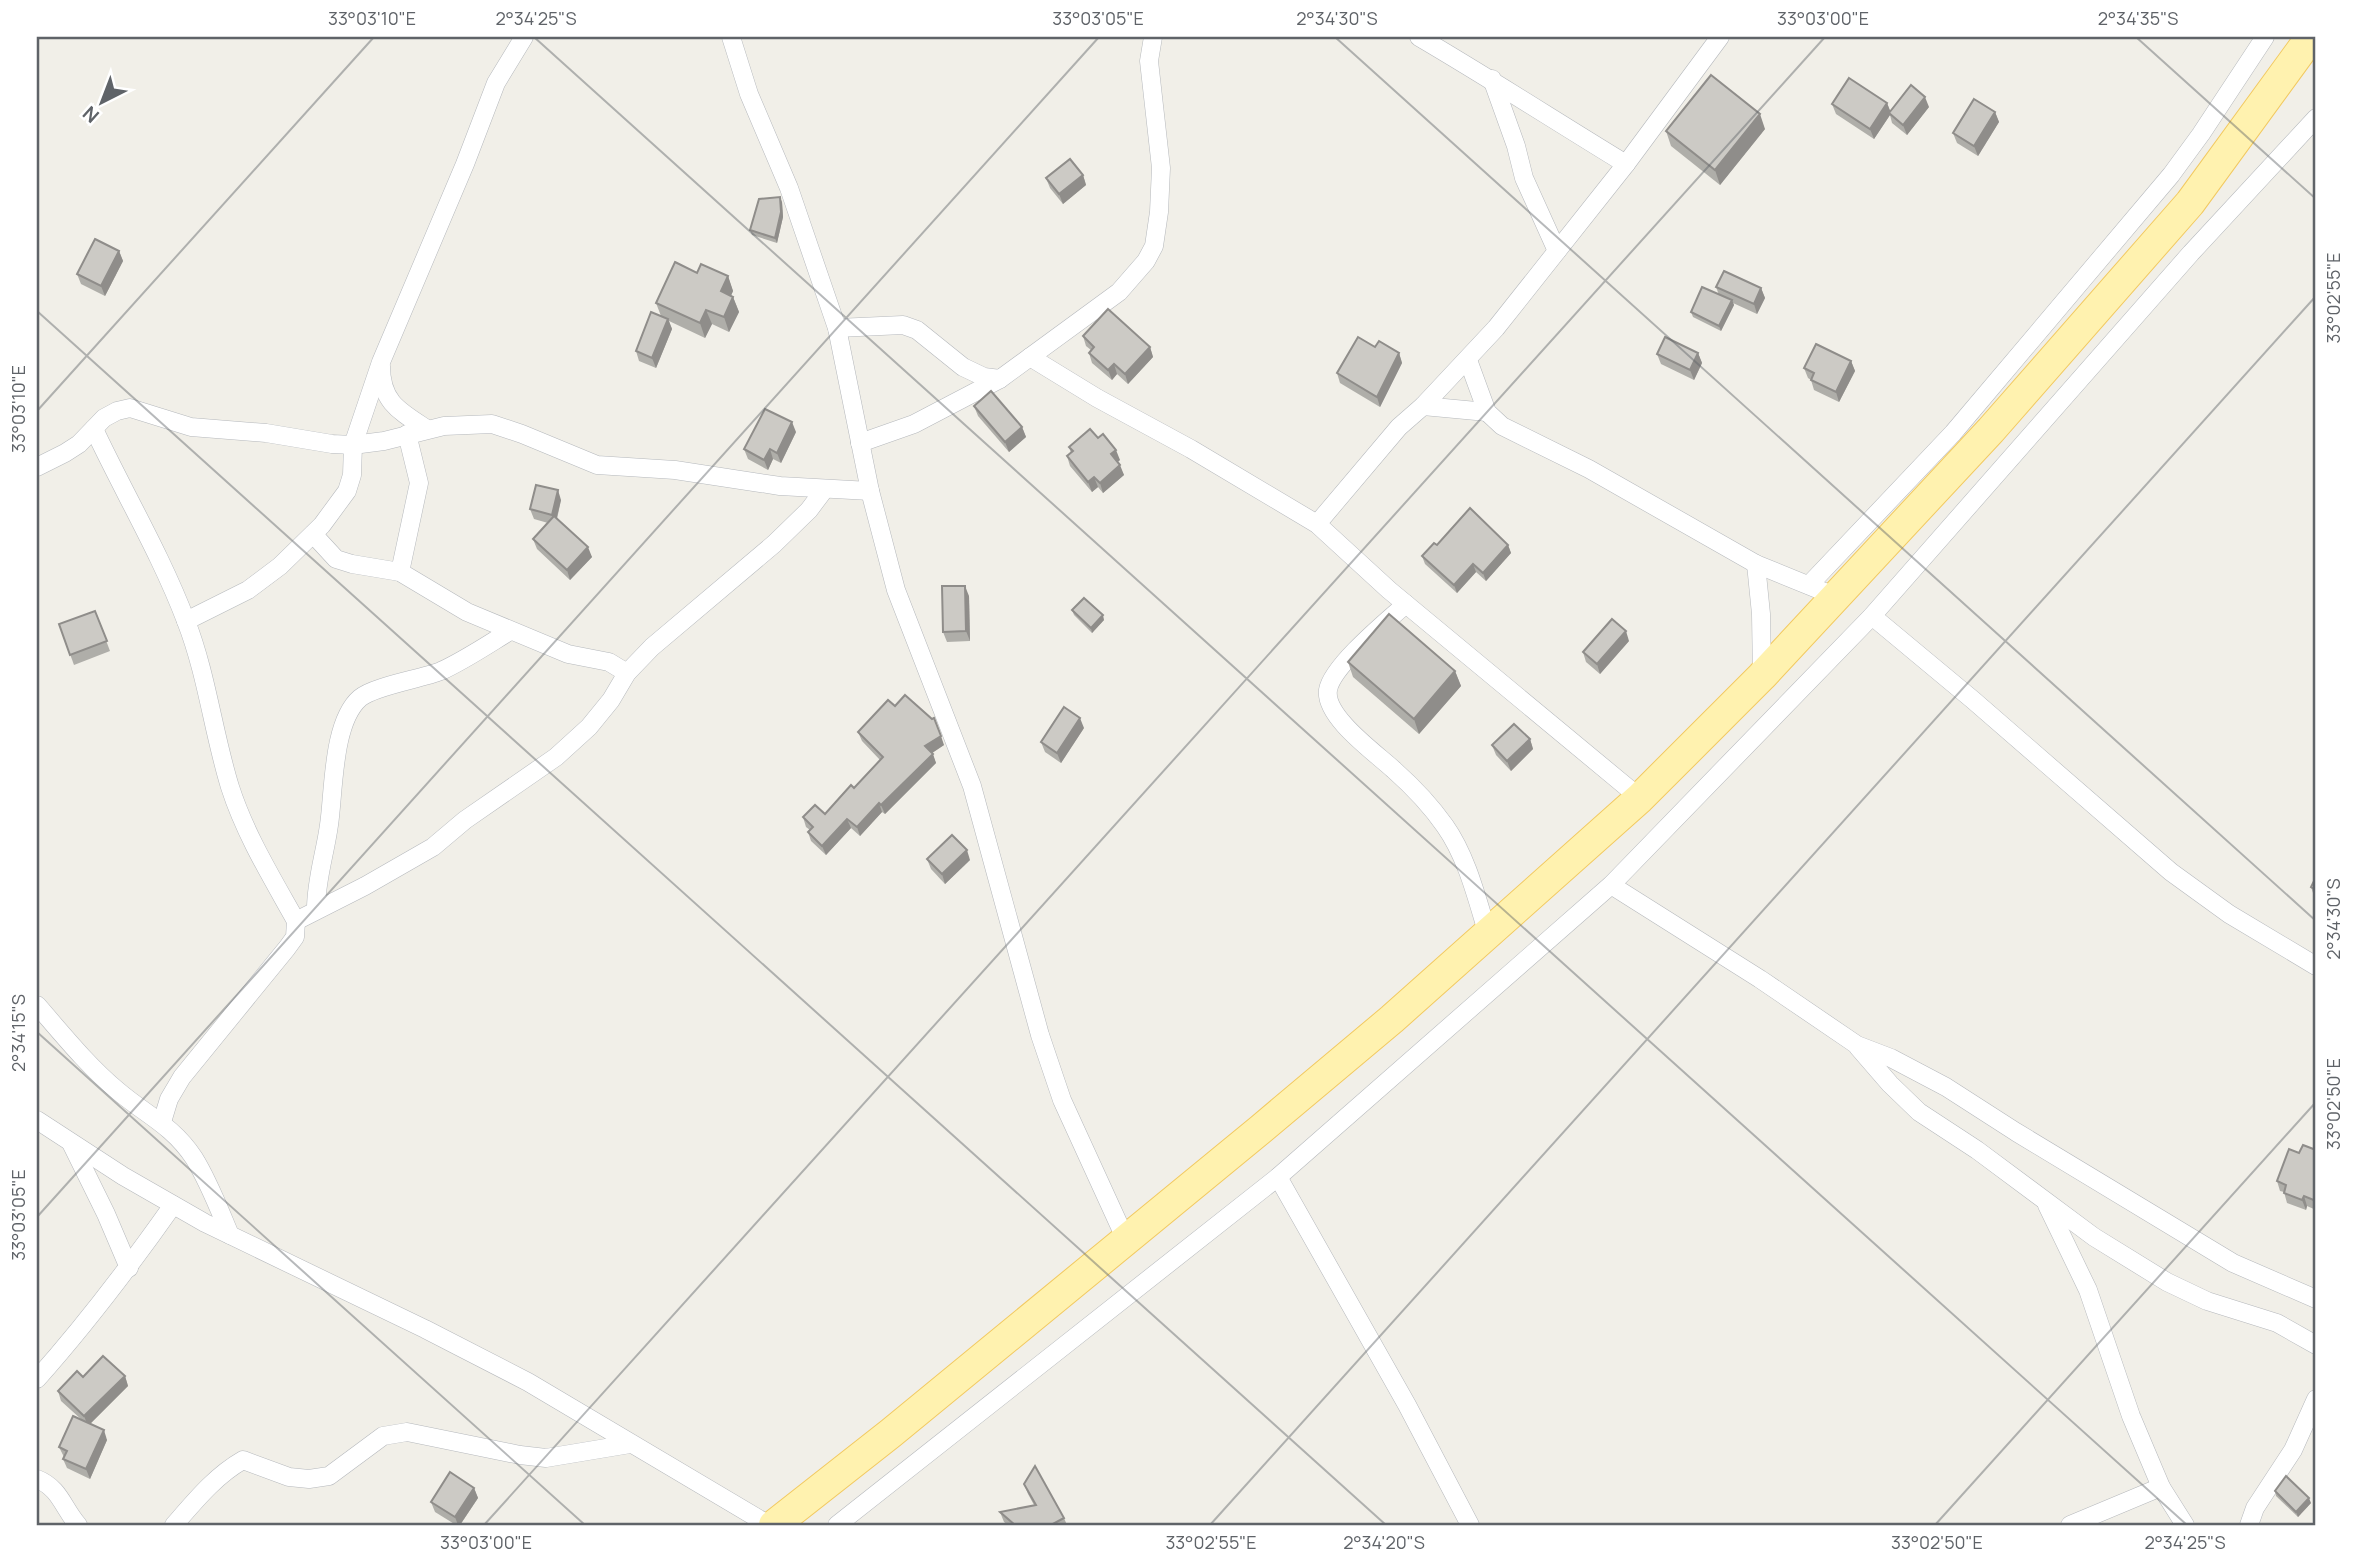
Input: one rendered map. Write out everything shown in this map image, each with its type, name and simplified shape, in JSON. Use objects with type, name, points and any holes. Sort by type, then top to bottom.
[{"type":"main road","points":[[772,1525],[860,1459],[1352,1053],[1640,798],[1838,597],[1991,430],[2190,203],[2311,37]]},
{"type":"street","points":[[186,621],[248,590],[280,566],[313,534],[347,491],[352,475],[353,445],[381,362],[465,164],[496,83],[524,37]]},
{"type":"street","points":[[731,37],[749,93],[789,188],[837,328],[870,491],[896,590],[972,786],[1040,1035],[1062,1100],[1126,1240]]},
{"type":"street","points":[[860,443],[914,424],[1000,379],[1119,292],[1146,261],[1154,246],[1161,168],[1149,61],[1153,37]]},
{"type":"street","points":[[1419,37],[1492,79],[1551,119],[1626,164]]},
{"type":"street","points":[[1317,524],[1399,427],[1423,406],[1496,328],[1626,164],[1720,37]]},
{"type":"street","points":[[1809,585],[1952,433],[2171,175],[2265,37]]},
{"type":"street","points":[[1492,79],[1516,146],[1524,178],[1557,251]]},
{"type":"street","points":[[837,1525],[1278,1177],[1611,884],[1872,616],[2191,253],[2316,118]]},
{"type":"street","points":[[837,328],[903,324],[917,330],[962,367],[984,377],[1000,379]]},
{"type":"street","points":[[1030,357],[1317,524],[1406,604],[1640,798]]},
{"type":"street","points":[[1468,360],[1487,412],[1502,426],[1609,479],[1756,564],[1838,597]]},
{"type":"street","points":[[381,362],[381,378],[387,397],[399,411],[427,429]]},
{"type":"street","points":[[1423,406],[1487,412]]},
{"type":"street","points":[[37,467],[79,444],[117,411],[131,408],[191,428],[266,433],[353,445],[384,442],[427,429],[492,424],[523,434],[597,466],[676,470],[737,480],[870,491]]},
{"type":"street","points":[[94,429],[186,621],[206,684],[231,788],[256,850],[296,921],[295,937],[288,948],[182,1077],[169,1099],[162,1122]]},
{"type":"street","points":[[400,572],[419,483],[407,434]]},
{"type":"street","points":[[296,921],[433,847],[466,820],[528,778],[589,727],[611,700],[627,673],[652,647],[774,544],[809,510],[824,489]]},
{"type":"street","points":[[313,534],[336,559],[400,572],[467,612],[568,654],[608,662],[627,673]]},
{"type":"street","points":[[1756,564],[1762,676]]},
{"type":"street","points":[[1406,604],[1338,670],[1328,690],[1330,705],[1343,724],[1396,772],[1445,826],[1459,852],[1488,935]]},
{"type":"street","points":[[1872,616],[1983,708],[2171,872],[2229,914],[2316,966]]},
{"type":"street","points":[[316,909],[316,888],[329,823],[334,765],[350,712],[360,698],[440,671],[510,631]]},
{"type":"street","points":[[1611,884],[1760,979],[1857,1045],[1891,1058],[1946,1087],[2233,1263],[2316,1299]]},
{"type":"street","points":[[37,1005],[78,1052],[117,1090],[162,1122],[194,1158],[212,1191],[230,1236]]},
{"type":"street","points":[[1857,1045],[1890,1084],[1919,1112],[1977,1150],[2094,1237],[2168,1282],[2207,1301],[2277,1323],[2316,1345]]},
{"type":"street","points":[[37,1120],[122,1176],[173,1205],[230,1236],[425,1329],[528,1382],[772,1525]]},
{"type":"street","points":[[71,1143],[129,1268]]},
{"type":"street","points":[[1278,1177],[1407,1405],[1470,1525]]},
{"type":"street","points":[[2046,1202],[2088,1290],[2131,1416],[2161,1487],[2185,1525]]},
{"type":"street","points":[[37,1379],[79,1332],[129,1268],[173,1205]]},
{"type":"street","points":[[2249,1525],[2255,1508],[2293,1450],[2316,1399]]},
{"type":"street","points":[[174,1525],[209,1485],[243,1460],[289,1477],[309,1479],[329,1476],[383,1436],[407,1432],[546,1458],[630,1444]]},
{"type":"street","points":[[37,1479],[53,1488],[78,1525]]},
{"type":"street","points":[[2070,1525],[2161,1487]]},
{"type":"building","points":[[1711,75],[1760,114],[1715,170],[1666,131]]},
{"type":"building","points":[[1849,78],[1887,103],[1870,129],[1832,104]]},
{"type":"building","points":[[1911,85],[1925,97],[1903,125],[1889,113]]},
{"type":"building","points":[[1974,99],[1995,112],[1974,146],[1953,133]]},
{"type":"building","points":[[1070,159],[1083,175],[1059,194],[1046,178]]},
{"type":"building","points":[[780,197],[781,212],[775,238],[750,230],[759,199]]},
{"type":"building","points":[[95,239],[119,251],[101,286],[77,274]]},
{"type":"building","points":[[675,262],[697,273],[701,264],[728,276],[721,291],[733,297],[724,317],[706,310],[700,323],[656,303]]},
{"type":"building","points":[[1724,271],[1761,288],[1754,304],[1716,287]]},
{"type":"building","points":[[1702,287],[1732,300],[1719,326],[1691,312]]},
{"type":"building","points":[[1108,309],[1150,347],[1125,374],[1114,364],[1108,370],[1089,353],[1094,347],[1083,336]]},
{"type":"building","points":[[651,312],[668,319],[652,358],[636,351]]},
{"type":"building","points":[[1358,337],[1375,347],[1379,341],[1399,353],[1377,397],[1337,373]]},
{"type":"building","points":[[1665,337],[1698,353],[1690,370],[1657,354]]},
{"type":"building","points":[[1816,344],[1851,361],[1836,392],[1811,380],[1814,373],[1804,368]]},
{"type":"building","points":[[991,391],[1022,427],[1005,442],[974,406]]},
{"type":"building","points":[[765,409],[792,422],[777,453],[770,449],[764,460],[744,449]]},
{"type":"building","points":[[1090,429],[1098,438],[1103,434],[1116,450],[1111,454],[1120,465],[1100,483],[1094,477],[1088,482],[1067,456],[1073,451],[1069,447]]},
{"type":"building","points":[[536,485],[558,490],[552,515],[530,509]]},
{"type":"building","points":[[1470,508],[1508,545],[1483,573],[1473,564],[1454,585],[1422,556],[1434,543],[1437,545]]},
{"type":"building","points":[[554,516],[588,547],[567,570],[533,539]]},
{"type":"building","points":[[942,586],[965,586],[966,631],[943,632]]},
{"type":"building","points":[[1084,598],[1103,615],[1091,628],[1072,610]]},
{"type":"building","points":[[95,611],[107,641],[70,655],[59,624]]},
{"type":"building","points":[[1389,614],[1455,671],[1414,719],[1348,662]]},
{"type":"building","points":[[1612,619],[1626,631],[1597,664],[1583,652]]},
{"type":"building","points":[[905,695],[934,718],[941,736],[925,746],[933,754],[857,827],[847,819],[822,846],[808,832],[813,827],[803,817],[815,805],[825,814],[851,785],[854,788],[883,757],[858,732],[888,700],[895,706]]},
{"type":"building","points":[[1064,707],[1080,718],[1057,753],[1041,742]]},
{"type":"building","points":[[1514,724],[1530,739],[1507,761],[1492,745]]},
{"type":"building","points":[[952,835],[967,850],[942,874],[927,859]]},
{"type":"building","points":[[2316,877],[2316,890],[2311,887]]},
{"type":"building","points":[[2303,1145],[2316,1150],[2316,1201],[2304,1196],[2302,1200],[2284,1193],[2286,1185],[2277,1181],[2289,1149],[2299,1153]]},
{"type":"building","points":[[103,1356],[125,1376],[84,1416],[58,1391],[77,1371],[83,1377]]},
{"type":"building","points":[[73,1416],[104,1430],[86,1469],[63,1459],[67,1451],[59,1447]]},
{"type":"building","points":[[1035,1466],[1064,1518],[1051,1525],[1015,1525],[1000,1512],[1036,1505],[1024,1484]]},
{"type":"building","points":[[450,1472],[474,1488],[455,1517],[431,1502]]},
{"type":"building","points":[[2286,1476],[2309,1498],[2296,1512],[2275,1491]]}]
